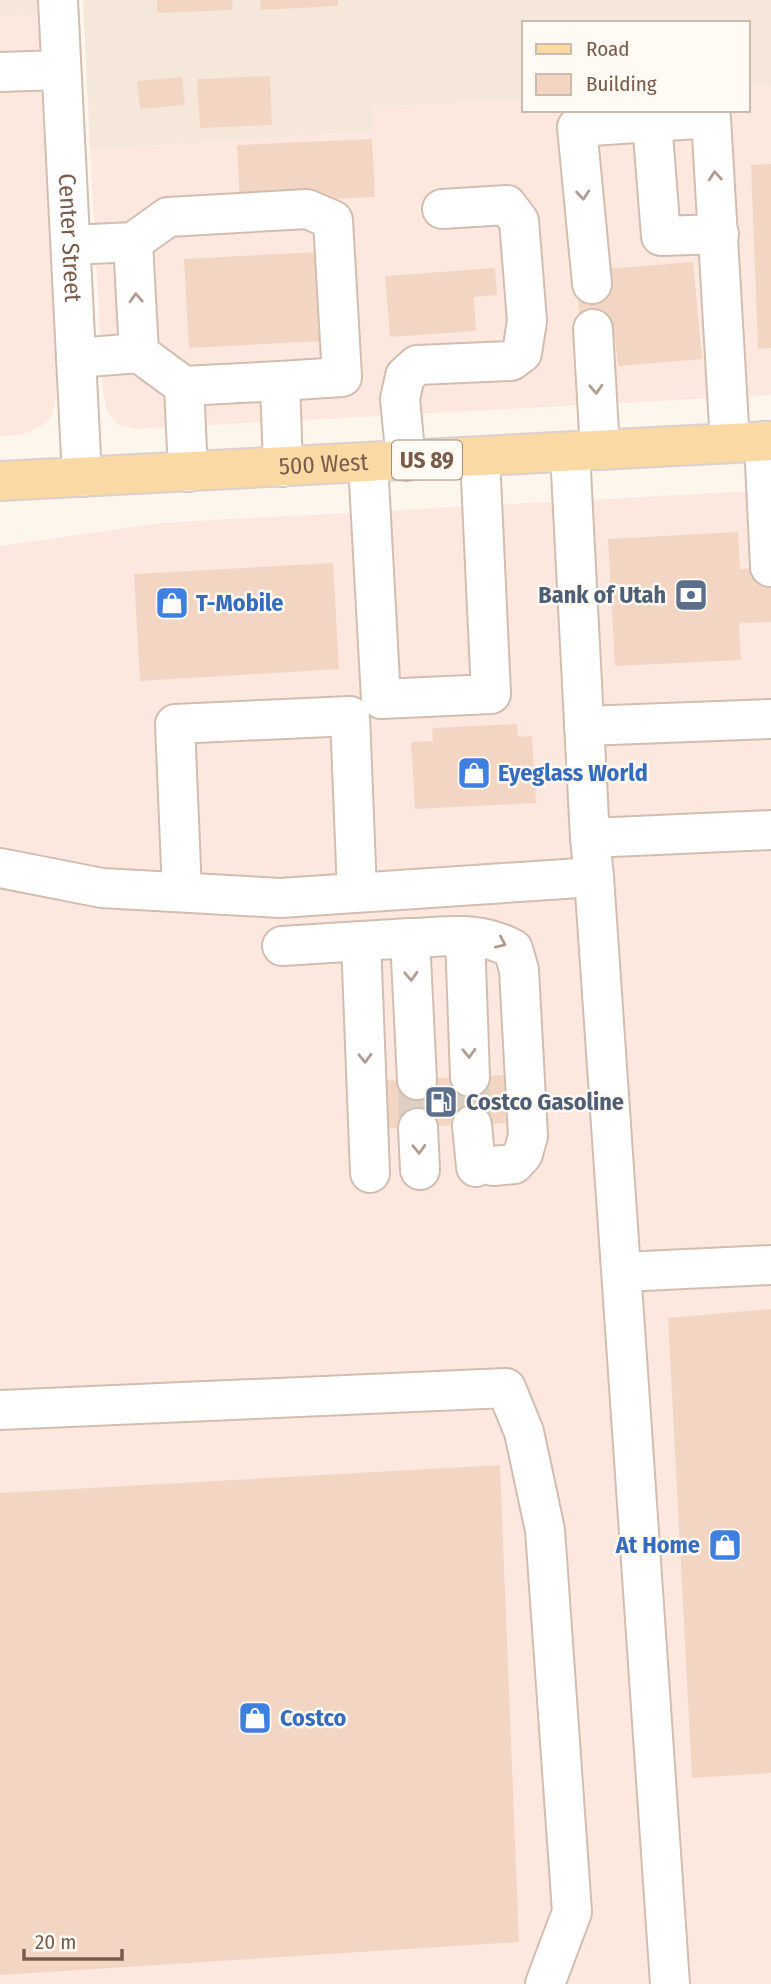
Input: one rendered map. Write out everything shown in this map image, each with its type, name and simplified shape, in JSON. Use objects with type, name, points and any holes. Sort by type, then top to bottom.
[{"type":"main road","name":"500 West","points":[[0,481],[755,441]]},
{"type":"street","name":"Center Street","points":[[58,0],[82,477]]},
{"type":"street","points":[[0,72],[61,70]]},
{"type":"street","points":[[592,284],[577,127],[711,118],[719,234],[755,441],[770,567]]},
{"type":"street","points":[[652,122],[661,236],[719,234]]},
{"type":"street","points":[[406,461],[400,399],[405,376],[417,365],[511,361],[522,353],[527,321],[519,221],[507,205],[442,209]]},
{"type":"street","points":[[71,245],[132,242],[168,217],[307,209],[333,220],[342,377],[184,386],[139,353],[76,358]]},
{"type":"street","points":[[132,242],[139,353]]},
{"type":"street","points":[[593,329],[585,451],[584,726],[670,1984]]},
{"type":"street","points":[[280,381],[283,467]]},
{"type":"street","points":[[184,386],[188,472]]},
{"type":"street","points":[[368,463],[381,699],[491,694],[480,457]]},
{"type":"street","points":[[182,892],[175,723],[349,716],[357,892]]},
{"type":"street","points":[[584,726],[771,719]]},
{"type":"street","points":[[590,838],[771,830]]},
{"type":"street","points":[[0,868],[102,888],[280,898],[594,877]]},
{"type":"street","points":[[464,936],[470,1077]]},
{"type":"street","points":[[282,946],[482,936],[497,940],[513,949],[519,970],[528,1136],[523,1154],[513,1164],[484,1167],[472,1125]]},
{"type":"street","points":[[410,938],[416,1080]]},
{"type":"street","points":[[361,941],[370,1173]]},
{"type":"street","points":[[418,1128],[420,1170]]},
{"type":"street","points":[[622,1272],[771,1265]]},
{"type":"street","points":[[0,1410],[506,1388],[524,1432],[545,1530],[572,1912],[545,1984]]},
{"type":"shaded area","points":[[0,0],[37,0],[38,15],[0,17]]},
{"type":"shaded area","points":[[83,0],[771,0],[771,86],[750,87],[750,21],[522,21],[522,99],[373,107],[372,131],[90,150]]},
{"type":"shaded area","points":[[38,15],[57,392],[52,416],[46,423],[30,432],[0,436],[0,17]]},
{"type":"shaded area","points":[[771,86],[771,395],[135,429],[118,425],[107,411],[103,392],[90,150],[372,131],[372,107],[522,99],[522,112],[750,112],[750,87]]},
{"type":"shaded area","points":[[771,490],[771,1984],[0,1984],[0,546],[160,523]]},
{"type":"building","points":[[157,0],[232,0],[233,10],[157,13]]},
{"type":"building","points":[[260,0],[338,0],[338,6],[261,10]]},
{"type":"building","points":[[270,76],[272,125],[200,128],[197,79]]},
{"type":"building","points":[[182,77],[185,105],[140,109],[137,81]]},
{"type":"building","points":[[372,139],[375,197],[240,203],[237,145]]},
{"type":"building","points":[[771,164],[771,348],[758,349],[751,165]]},
{"type":"building","points":[[318,252],[323,341],[189,348],[184,259]]},
{"type":"building","points":[[693,262],[702,359],[618,366],[615,339],[581,342],[578,297],[610,295],[607,269]]},
{"type":"building","points":[[495,268],[497,295],[474,297],[476,331],[390,337],[385,276]]},
{"type":"building","name":"Bank of Utah","points":[[738,532],[740,569],[771,567],[771,622],[739,623],[741,660],[615,666],[608,539]]},
{"type":"building","points":[[333,563],[339,669],[140,681],[134,574]]},
{"type":"building","name":"Eyeglass World","points":[[517,724],[518,737],[532,736],[536,803],[415,809],[411,742],[433,741],[432,728]]},
{"type":"building","name":"Costco Gasoline","points":[[504,1075],[506,1123],[377,1129],[375,1081]]},
{"type":"building","name":"At Home","points":[[771,1309],[771,1773],[692,1778],[668,1318]]},
{"type":"building","name":"Costco","points":[[500,1465],[519,1942],[0,1975],[0,1493]]},
{"type":"tunnel","points":[[470,1077],[472,1125]]},
{"type":"tunnel","points":[[417,1080],[418,1128]]},
{"type":"place","name":"Bank of Utah","points":[[691,595]]},
{"type":"place","name":"T-Mobile","points":[[172,603]]},
{"type":"place","name":"Eyeglass World","points":[[474,773]]},
{"type":"place","name":"Costco Gasoline","points":[[441,1102]]},
{"type":"place","name":"At Home","points":[[725,1545]]},
{"type":"place","name":"Costco","points":[[255,1718]]}]
